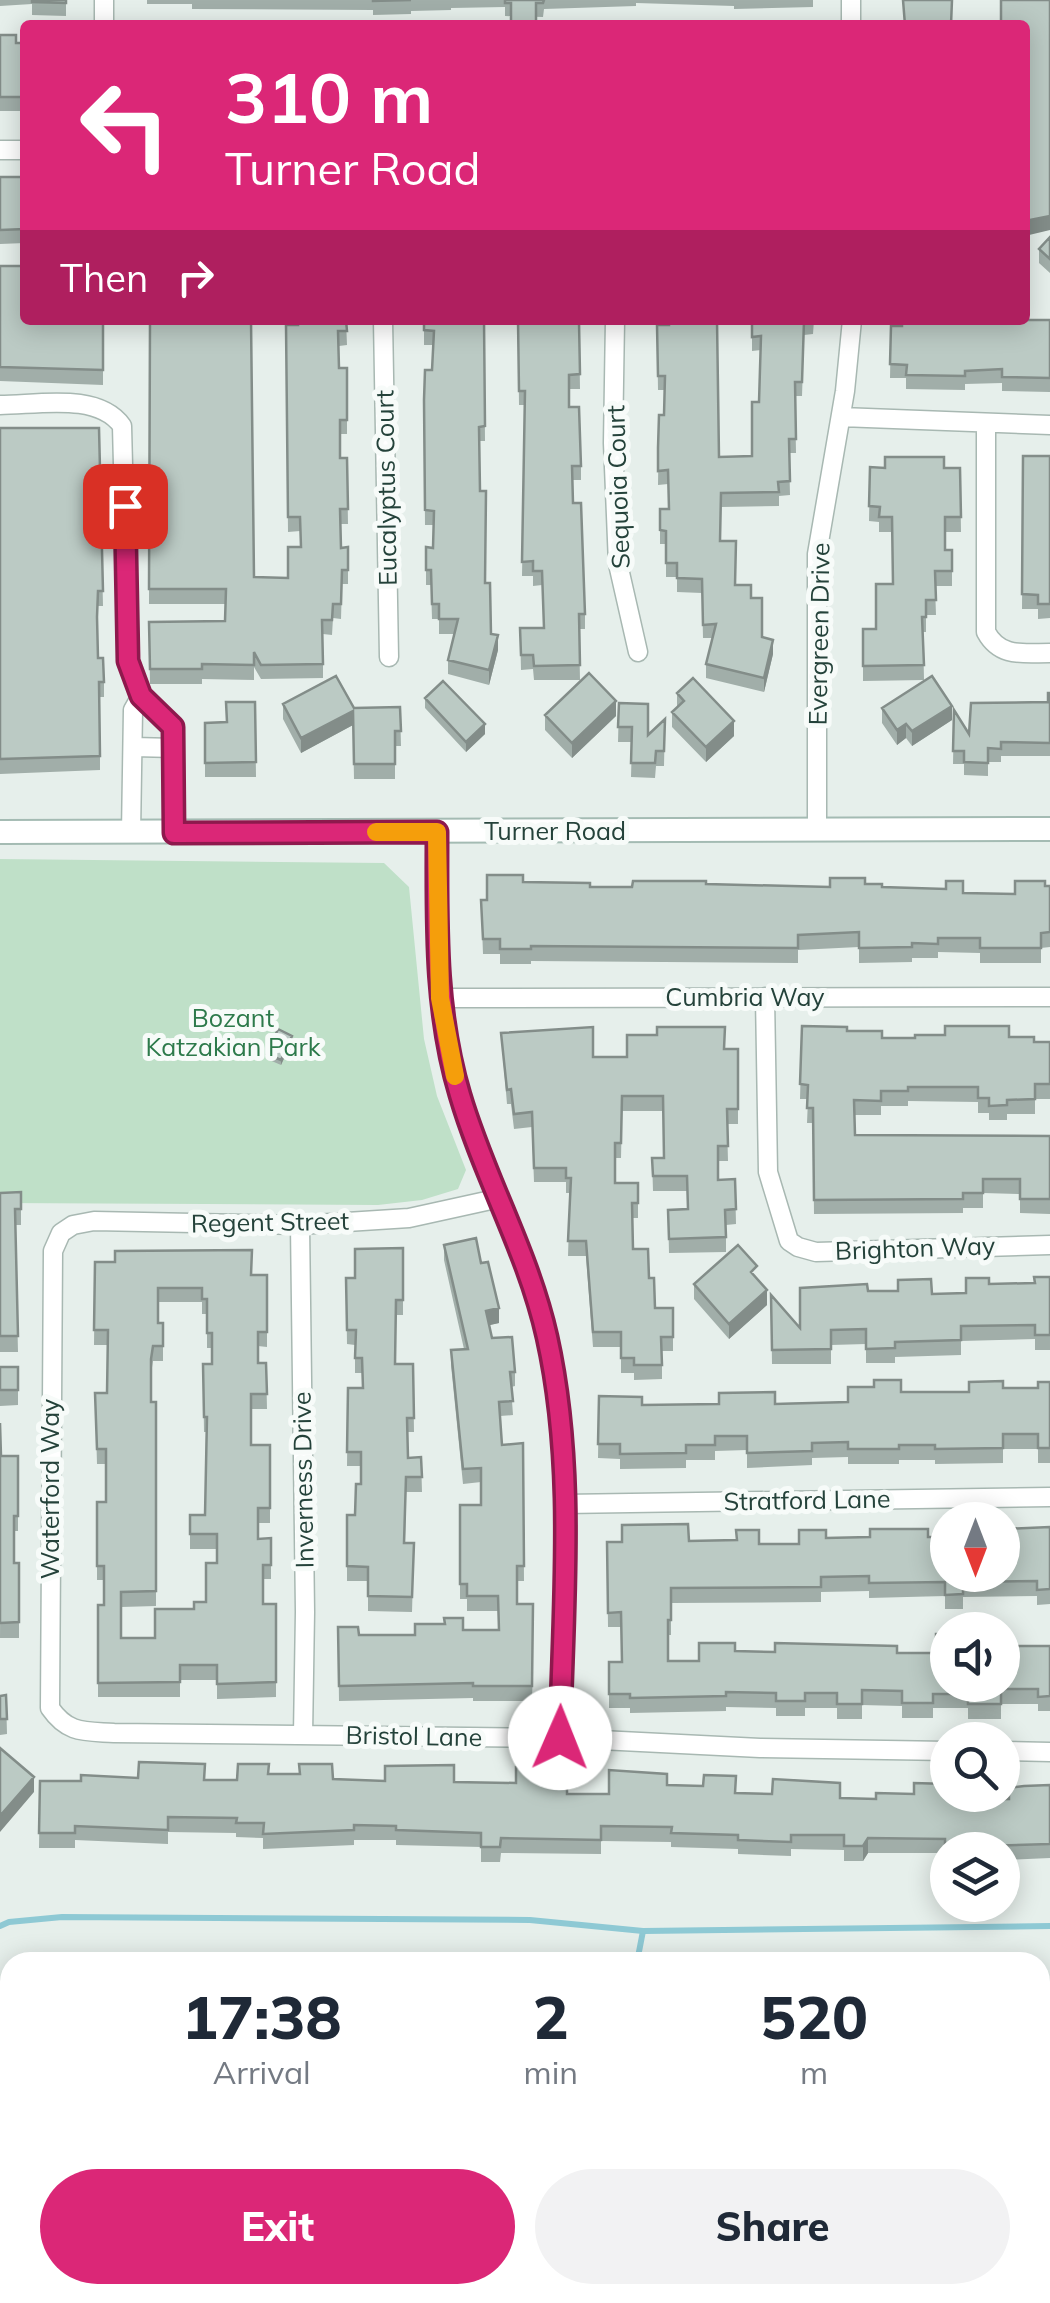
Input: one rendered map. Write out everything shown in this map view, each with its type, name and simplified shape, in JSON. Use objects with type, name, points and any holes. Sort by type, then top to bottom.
[{"type":"main road","name":"Turner Road","points":[[0,832],[1050,830]]},
{"type":"street","name":"Eucalyptus Court","points":[[383,325],[389,657]]},
{"type":"street","name":"Sequoia Court","points":[[615,325],[618,564],[638,652]]},
{"type":"street","name":"Evergreen Drive","points":[[818,831],[817,554],[841,417],[851,325]]},
{"type":"street","points":[[0,405],[90,406],[115,417],[122,426],[128,661],[141,696],[173,727],[174,833]]},
{"type":"street","points":[[841,417],[1050,425]]},
{"type":"street","points":[[986,425],[986,632],[993,646],[1002,651],[1050,653]]},
{"type":"street","points":[[132,833],[133,710],[141,696]]},
{"type":"street","points":[[134,747],[174,748]]},
{"type":"street","points":[[437,832],[440,998],[460,1097],[525,1262],[554,1372],[564,1504],[560,1738]]},
{"type":"street","name":"Cumbria Way","points":[[440,998],[1050,996]]},
{"type":"street","name":"Brighton Way","points":[[765,997],[768,1172],[789,1241],[798,1248],[816,1252],[1050,1245]]},
{"type":"street","name":"Regent Street","points":[[52,1251],[61,1234],[73,1225],[94,1221],[300,1225],[408,1218],[500,1198]]},
{"type":"street","name":"Inverness Drive","points":[[300,1225],[303,1735]]},
{"type":"street","name":"Waterford Way","points":[[52,1251],[50,1708],[62,1724]]},
{"type":"street","name":"Stratford Lane","points":[[564,1504],[1050,1497]]},
{"type":"street","name":"Bristol Lane","points":[[62,1724],[78,1730],[114,1732],[560,1738],[760,1748],[930,1751]]},
{"type":"street","points":[[1020,1752],[1050,1752]]},
{"type":"green space","name":"Bozant Katzakian Park","points":[[0,859],[384,863],[409,887],[424,1039],[437,1096],[466,1170],[458,1189],[422,1200],[378,1205],[0,1203]]},
{"type":"building","points":[[66,0],[66,3],[32,2]]},
{"type":"building","points":[[544,0],[536,3],[536,20],[511,20],[511,3],[505,3]]},
{"type":"building","points":[[903,0],[952,0],[951,20],[905,20]]},
{"type":"building","points":[[1001,0],[1050,0],[1050,216],[1030,220],[1030,20],[1001,20]]},
{"type":"building","points":[[0,35],[16,35],[16,43],[20,43],[20,97],[0,97]]},
{"type":"building","points":[[0,177],[20,177],[20,229],[0,230]]},
{"type":"building","points":[[1050,237],[1050,259],[1039,249]]},
{"type":"building","points":[[0,266],[20,266],[20,325],[103,325],[103,370],[0,367]]},
{"type":"building","points":[[1030,320],[1050,320],[1050,378],[1002,377],[1002,369],[965,371],[965,376],[906,375],[907,365],[890,364],[891,326],[1030,325]]},
{"type":"building","points":[[150,325],[251,325],[254,577],[288,578],[288,547],[301,547],[300,517],[288,517],[286,325],[346,325],[347,331],[338,331],[339,368],[347,368],[347,420],[340,420],[340,458],[347,458],[348,509],[340,509],[341,548],[348,547],[348,570],[342,570],[341,604],[333,604],[332,620],[322,620],[323,664],[261,665],[254,652],[254,665],[150,669],[149,622],[225,621],[226,589],[149,589]]},
{"type":"building","points":[[424,325],[484,325],[485,426],[479,427],[480,491],[486,491],[485,583],[490,583],[491,634],[498,635],[489,670],[448,660],[458,619],[439,619],[439,604],[432,604],[426,547],[433,548],[434,511],[425,510],[424,400],[425,370],[432,370],[434,331],[424,330]]},
{"type":"building","points":[[518,325],[579,325],[580,374],[569,375],[569,407],[579,407],[581,466],[572,466],[573,503],[581,503],[585,614],[579,614],[580,665],[534,666],[533,655],[521,655],[520,628],[544,628],[542,571],[533,571],[533,561],[522,562],[525,391],[519,391]]},
{"type":"building","points":[[657,325],[717,325],[719,457],[752,456],[752,402],[759,402],[761,336],[752,337],[752,325],[804,325],[802,382],[795,382],[796,439],[789,439],[790,481],[778,482],[779,492],[721,493],[720,541],[736,541],[735,585],[751,585],[751,598],[762,598],[762,637],[773,640],[764,678],[706,664],[716,624],[703,625],[702,579],[677,578],[677,563],[666,563],[666,531],[660,530],[660,509],[669,509],[668,470],[658,471],[659,415],[664,415],[665,376],[658,376]]},
{"type":"building","points":[[0,428],[99,428],[103,591],[98,591],[97,617],[98,658],[103,658],[104,682],[99,682],[100,756],[0,759]]},
{"type":"building","points":[[1023,456],[1050,456],[1050,604],[1038,604],[1038,595],[1022,594]]},
{"type":"building","points":[[885,457],[944,457],[944,468],[960,468],[961,517],[945,517],[945,550],[952,550],[952,571],[935,571],[936,600],[926,600],[926,617],[922,617],[924,665],[863,666],[863,629],[876,629],[876,584],[893,584],[892,517],[879,517],[880,507],[869,506],[870,467],[885,468]]},
{"type":"building","points":[[589,673],[616,701],[572,743],[545,715]]},
{"type":"building","points":[[336,676],[354,708],[400,707],[401,731],[395,731],[395,764],[354,764],[353,711],[301,738],[283,704]]},
{"type":"building","points":[[932,676],[952,706],[912,731],[906,724],[897,730],[882,708]]},
{"type":"building","points":[[693,678],[734,721],[706,747],[672,712],[684,701],[677,693]]},
{"type":"building","points":[[443,681],[485,724],[466,742],[425,698]]},
{"type":"building","points":[[1048,693],[1050,743],[1001,742],[1001,749],[988,748],[988,763],[964,762],[964,751],[953,751],[954,710],[969,734],[971,703],[1048,702]]},
{"type":"building","points":[[226,702],[255,702],[256,762],[205,763],[205,723],[227,722]]},
{"type":"building","points":[[619,703],[648,704],[648,735],[665,719],[664,751],[656,751],[655,763],[631,763],[632,727],[618,727]]},
{"type":"building","points":[[487,875],[523,875],[523,882],[590,883],[590,887],[632,887],[633,881],[706,881],[830,887],[830,878],[865,878],[865,884],[882,887],[946,889],[946,881],[963,881],[963,893],[1015,894],[1015,881],[1045,881],[1045,886],[1050,886],[1050,932],[1041,933],[1041,948],[980,948],[980,938],[938,938],[938,944],[859,948],[859,932],[798,935],[798,948],[500,949],[500,939],[483,939],[481,900],[487,900]]},
{"type":"building","points":[[802,1026],[847,1027],[847,1031],[882,1031],[882,1038],[915,1038],[945,1035],[945,1026],[1009,1026],[1009,1037],[1034,1037],[1034,1042],[1050,1042],[1050,1084],[1035,1084],[1035,1099],[1007,1100],[1007,1105],[989,1106],[989,1098],[978,1098],[978,1087],[908,1087],[908,1091],[881,1091],[881,1101],[854,1100],[855,1135],[1050,1136],[1050,1199],[1020,1199],[1020,1179],[983,1179],[983,1193],[963,1193],[963,1199],[814,1200],[813,1108],[807,1108],[808,1085],[800,1084]]},
{"type":"building","points":[[593,1027],[593,1057],[627,1057],[627,1035],[657,1035],[657,1027],[725,1027],[724,1049],[738,1049],[738,1109],[727,1109],[728,1146],[718,1146],[718,1180],[735,1179],[736,1209],[725,1210],[726,1237],[669,1239],[668,1210],[688,1209],[687,1176],[653,1176],[652,1158],[664,1158],[663,1096],[622,1096],[621,1143],[615,1143],[615,1183],[638,1183],[638,1203],[632,1203],[633,1249],[648,1249],[655,1308],[673,1308],[673,1337],[661,1337],[662,1365],[634,1365],[634,1358],[621,1358],[621,1332],[593,1332],[586,1241],[568,1241],[571,1178],[566,1178],[566,1168],[534,1168],[532,1112],[514,1114],[511,1089],[507,1090],[501,1033]]},
{"type":"building","points":[[278,1029],[292,1036],[281,1060],[267,1054]]},
{"type":"building","points":[[21,1192],[21,1209],[15,1209],[18,1336],[0,1336],[0,1193]]},
{"type":"building","points":[[476,1238],[481,1263],[488,1262],[499,1308],[486,1311],[492,1338],[512,1337],[513,1401],[499,1402],[502,1445],[523,1443],[524,1566],[517,1566],[517,1604],[533,1604],[532,1686],[339,1686],[338,1627],[358,1627],[359,1635],[415,1635],[415,1624],[445,1624],[444,1618],[463,1618],[463,1630],[499,1630],[498,1596],[467,1596],[467,1584],[460,1584],[460,1505],[481,1505],[481,1468],[463,1469],[451,1350],[468,1349],[444,1245]]},
{"type":"building","points":[[738,1245],[757,1266],[751,1272],[767,1290],[729,1324],[694,1284]]},
{"type":"building","points":[[403,1248],[403,1300],[396,1300],[395,1364],[413,1364],[414,1418],[407,1418],[408,1458],[421,1457],[422,1477],[406,1477],[404,1543],[414,1543],[412,1597],[368,1596],[368,1567],[347,1566],[347,1515],[355,1515],[356,1484],[361,1484],[361,1452],[347,1452],[348,1388],[363,1388],[362,1358],[355,1358],[356,1330],[347,1330],[346,1278],[355,1278],[355,1249]]},
{"type":"building","points":[[252,1250],[251,1275],[267,1275],[267,1332],[258,1332],[258,1363],[266,1363],[267,1394],[251,1394],[251,1445],[270,1445],[270,1508],[258,1508],[258,1539],[271,1538],[271,1565],[263,1565],[263,1604],[276,1604],[276,1682],[217,1684],[217,1665],[180,1665],[180,1682],[98,1683],[98,1605],[104,1605],[104,1566],[97,1566],[97,1502],[106,1502],[106,1449],[97,1449],[95,1393],[107,1393],[108,1330],[94,1330],[95,1262],[115,1262],[115,1251]],"holes":[[[158,1288],[202,1288],[202,1299],[207,1299],[207,1333],[212,1333],[212,1364],[203,1364],[207,1417],[205,1515],[190,1515],[190,1534],[217,1534],[217,1563],[206,1563],[206,1602],[194,1602],[194,1609],[155,1609],[155,1638],[121,1638],[121,1592],[156,1591],[156,1402],[151,1402],[151,1359],[153,1346],[163,1346],[163,1323],[158,1323]]]},
{"type":"building","points":[[1034,1277],[1050,1277],[1050,1335],[1035,1335],[1035,1325],[961,1326],[961,1340],[895,1342],[895,1348],[866,1349],[866,1329],[831,1330],[831,1349],[772,1350],[771,1295],[800,1328],[800,1288],[867,1284],[868,1291],[898,1291],[898,1280],[931,1279],[932,1294],[966,1293],[966,1278],[989,1278],[989,1284],[1035,1283]]},
{"type":"building","points":[[0,1367],[18,1367],[18,1390],[0,1390]]},
{"type":"building","points":[[874,1380],[901,1380],[901,1392],[969,1392],[969,1382],[1003,1381],[1003,1388],[1038,1388],[1038,1382],[1050,1382],[1050,1448],[1038,1448],[1038,1434],[1003,1434],[1003,1448],[899,1445],[899,1449],[848,1449],[848,1442],[812,1443],[812,1451],[747,1453],[747,1436],[715,1436],[715,1445],[686,1445],[686,1453],[620,1454],[620,1444],[598,1444],[599,1396],[642,1397],[642,1405],[719,1404],[719,1393],[775,1392],[775,1404],[848,1402],[848,1387],[874,1387]]},
{"type":"building","points":[[0,1423],[1,1456],[18,1456],[14,1563],[19,1563],[19,1622],[0,1623]]},
{"type":"building","points":[[688,1524],[689,1541],[737,1540],[736,1530],[759,1530],[759,1544],[799,1544],[799,1530],[826,1530],[826,1538],[870,1537],[870,1529],[928,1529],[930,1582],[869,1583],[869,1576],[821,1577],[821,1587],[671,1588],[668,1661],[699,1661],[699,1643],[735,1643],[735,1651],[775,1652],[775,1643],[897,1646],[897,1653],[930,1653],[933,1703],[902,1703],[902,1691],[862,1690],[862,1704],[837,1704],[837,1693],[805,1693],[805,1701],[776,1701],[776,1693],[630,1698],[630,1694],[609,1694],[609,1662],[622,1662],[621,1612],[608,1613],[607,1542],[622,1542],[622,1525]]},
{"type":"building","points":[[1050,1527],[1050,1589],[1037,1590],[1037,1581],[1020,1581],[1020,1528]]},
{"type":"building","points":[[1020,1646],[1050,1646],[1050,1696],[1038,1697],[1038,1689],[1020,1689]]},
{"type":"building","points":[[6,1695],[7,1719],[0,1719],[0,1696]]},
{"type":"building","points":[[968,1702],[1001,1702],[1001,1704]]},
{"type":"building","points":[[0,1748],[34,1777],[0,1816]]},
{"type":"building","points":[[139,1762],[205,1764],[204,1780],[237,1780],[238,1764],[269,1764],[268,1774],[300,1774],[299,1764],[332,1764],[333,1779],[385,1781],[385,1766],[454,1765],[454,1782],[516,1783],[516,1767],[567,1768],[567,1794],[609,1794],[609,1770],[667,1774],[667,1785],[703,1786],[704,1775],[736,1776],[735,1793],[772,1794],[773,1779],[840,1783],[840,1798],[876,1799],[876,1793],[914,1794],[914,1783],[930,1783],[930,1812],[1020,1812],[1020,1787],[1050,1785],[1050,1844],[1020,1845],[1020,1832],[930,1832],[930,1839],[868,1838],[863,1846],[844,1846],[844,1835],[791,1835],[791,1842],[738,1840],[738,1835],[671,1833],[672,1827],[601,1826],[601,1840],[501,1838],[500,1847],[481,1847],[481,1833],[354,1825],[354,1830],[263,1834],[264,1823],[236,1823],[237,1818],[168,1817],[168,1830],[75,1826],[75,1833],[39,1833],[40,1781],[81,1781],[81,1775],[138,1778]]},
{"type":"waterway","points":[[0,1926],[62,1917],[530,1920],[643,1931],[1050,1926]]},
{"type":"waterway","points":[[639,1952],[643,1931]]},
{"type":"slow traffic","points":[[376,832],[437,832],[440,998],[455,1076]]},
{"type":"route","points":[[125,506],[128,661],[141,696],[173,727],[174,833],[437,832],[440,998],[451,1060],[460,1097],[525,1262],[554,1372],[564,1504],[560,1738]]}]
